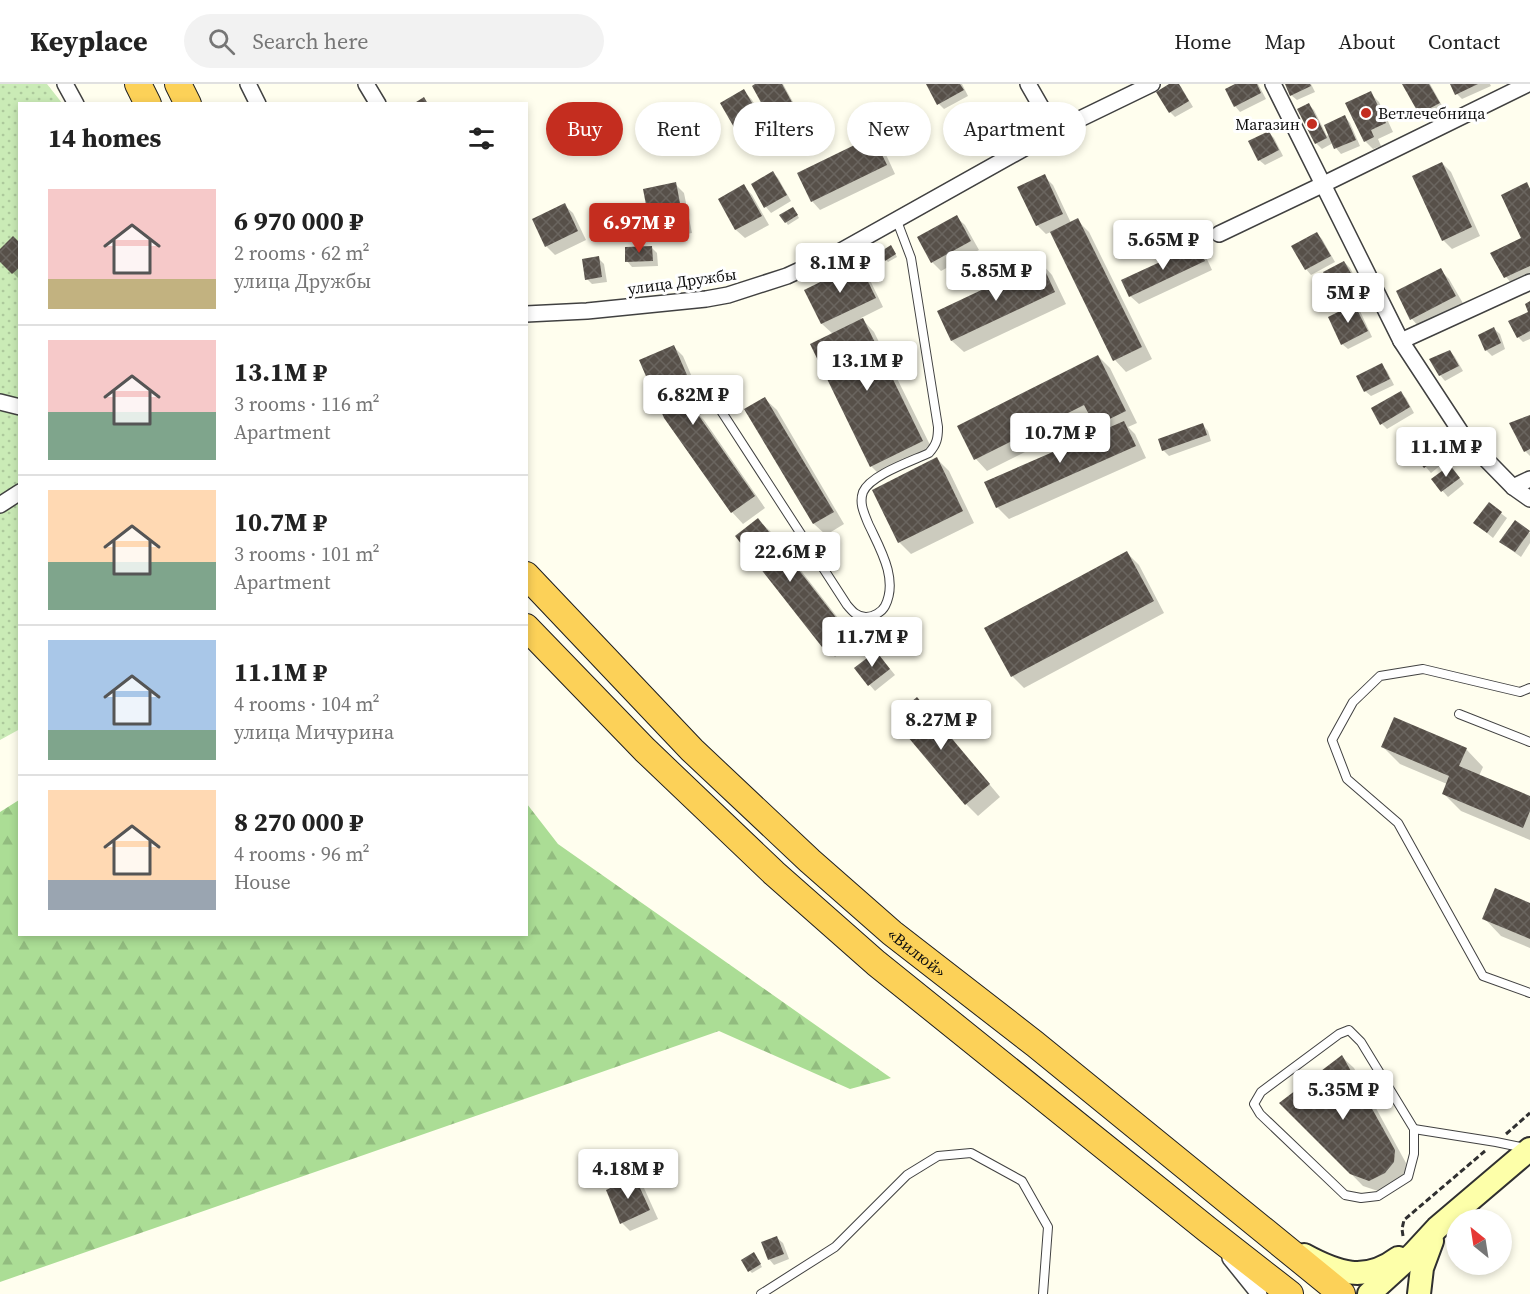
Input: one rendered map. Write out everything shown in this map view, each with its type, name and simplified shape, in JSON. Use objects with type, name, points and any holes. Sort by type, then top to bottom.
[{"type":"highway","points":[[138,84],[147,102]]},
{"type":"highway","points":[[178,84],[187,102]]},
{"type":"highway","name":"«Вилюй»","points":[[528,577],[692,750],[810,861],[892,933],[1035,1044],[1342,1294]]},
{"type":"highway","name":"«Вилюй»","points":[[528,629],[645,750],[774,873],[876,963],[1290,1294]]},
{"type":"main road","points":[[1277,1241],[1339,1272],[1350,1274],[1377,1270],[1391,1263],[1437,1228],[1530,1149]]},
{"type":"main road","points":[[1369,1294],[1413,1254],[1437,1228]]},
{"type":"main road","points":[[1419,1294],[1422,1268],[1437,1228]]},
{"type":"street","points":[[65,84],[75,102]]},
{"type":"street","points":[[248,84],[257,102]]},
{"type":"street","points":[[366,84],[377,102]]},
{"type":"street","points":[[1028,84],[1038,102]]},
{"type":"street","name":"улица Дружбы","points":[[1086,116],[1152,84]]},
{"type":"street","points":[[1273,84],[1401,341],[1464,437],[1514,487],[1530,499]]},
{"type":"street","points":[[1218,234],[1528,84]]},
{"type":"street","name":"улица Дружбы","points":[[528,314],[587,311],[706,299],[728,295],[787,276],[840,252],[1011,156]]},
{"type":"street","points":[[1401,341],[1530,282]]},
{"type":"street","points":[[0,402],[18,406]]},
{"type":"street","points":[[1514,487],[1530,478]]},
{"type":"street","points":[[0,505],[18,493]]},
{"type":"street","points":[[1208,1230],[1259,1294]]},
{"type":"lane","points":[[716,403],[855,614],[866,617],[883,610],[889,598],[889,570],[862,510],[861,498],[864,489],[872,479],[929,453],[938,440],[938,427],[911,258],[897,221]]},
{"type":"lane","points":[[1530,688],[1520,692],[1423,669],[1380,676],[1353,702],[1332,740],[1347,779],[1398,823],[1483,976],[1530,993]]},
{"type":"lane","points":[[1459,714],[1530,742]]},
{"type":"lane","points":[[1414,1129],[1414,1154],[1408,1177],[1378,1196],[1361,1198],[1345,1195],[1260,1114],[1254,1104],[1261,1092],[1339,1034],[1349,1030],[1361,1042],[1414,1129],[1530,1149]]},
{"type":"lane","points":[[761,1294],[835,1247],[907,1175],[938,1156],[971,1153],[1022,1181],[1048,1227],[1043,1294]]},
{"type":"green space","points":[[0,84],[47,84],[61,102],[18,102],[18,730],[0,740]]},
{"type":"green space","points":[[18,801],[18,936],[528,936],[528,805],[558,844],[891,1078],[850,1089],[719,1031],[0,1282],[0,812]]},
{"type":"building","points":[[782,84],[792,102],[761,102],[752,86]]},
{"type":"building","points":[[926,84],[960,84],[964,90],[937,105]]},
{"type":"building","points":[[1169,84],[1179,84],[1189,101],[1169,113],[1156,92]]},
{"type":"building","points":[[1235,84],[1257,84],[1261,93],[1234,107],[1225,89]]},
{"type":"building","points":[[1285,84],[1310,84],[1311,86],[1290,96]]},
{"type":"building","points":[[1402,84],[1429,84],[1440,103],[1419,114]]},
{"type":"building","points":[[1450,84],[1478,84],[1455,95]]},
{"type":"building","points":[[744,89],[751,102],[733,102],[733,126],[721,102]]},
{"type":"building","name":"Ветлечебница","points":[[1371,91],[1386,123],[1371,130],[1374,137],[1364,142],[1345,103]]},
{"type":"building","points":[[424,97],[427,102],[416,102]]},
{"type":"building","name":"Магазин","points":[[1309,103],[1327,138],[1315,144],[1297,109]]},
{"type":"building","points":[[1345,115],[1356,140],[1334,149],[1324,125]]},
{"type":"building","points":[[1269,131],[1279,150],[1258,161],[1248,141]]},
{"type":"building","points":[[847,149],[847,156],[883,156],[887,165],[811,202],[797,173]]},
{"type":"building","points":[[1442,162],[1472,227],[1442,241],[1412,176]]},
{"type":"building","points":[[773,171],[787,195],[764,208],[751,184]]},
{"type":"building","points":[[1045,174],[1063,214],[1036,226],[1017,187]]},
{"type":"building","points":[[676,182],[684,225],[651,231],[643,189]]},
{"type":"building","points":[[1527,182],[1530,189],[1530,266],[1504,278],[1490,253],[1521,238],[1501,195]]},
{"type":"building","points":[[744,184],[762,216],[735,230],[718,199]]},
{"type":"building","points":[[565,203],[578,231],[545,247],[532,219]]},
{"type":"building","points":[[793,207],[798,215],[785,223],[779,215]]},
{"type":"building","points":[[957,215],[971,241],[931,263],[917,237]]},
{"type":"building","points":[[1078,218],[1142,347],[1113,361],[1050,232]]},
{"type":"building","points":[[1317,232],[1331,256],[1305,270],[1291,246]]},
{"type":"building","points":[[13,236],[18,241],[18,269],[12,274],[0,262],[0,249]]},
{"type":"building","points":[[891,245],[896,254],[885,261],[880,252]]},
{"type":"building","points":[[1197,245],[1205,261],[1129,297],[1121,280]]},
{"type":"building","points":[[652,246],[653,261],[625,262],[625,247]]},
{"type":"building","points":[[599,256],[602,277],[585,280],[582,259]]},
{"type":"building","points":[[1344,261],[1360,289],[1338,301],[1323,272]]},
{"type":"building","points":[[1041,262],[1055,292],[951,341],[937,311]]},
{"type":"building","points":[[859,263],[876,298],[821,324],[804,290]]},
{"type":"building","points":[[1441,268],[1456,296],[1410,320],[1396,291]]},
{"type":"building","points":[[1530,301],[1530,331],[1517,338],[1508,321],[1528,312],[1525,304]]},
{"type":"building","points":[[1354,304],[1368,331],[1341,345],[1328,317]]},
{"type":"building","points":[[863,318],[923,441],[870,467],[810,344]]},
{"type":"building","points":[[1494,327],[1501,343],[1485,351],[1478,335]]},
{"type":"building","points":[[674,345],[699,403],[692,406],[755,496],[731,513],[664,418],[639,360]]},
{"type":"building","points":[[1450,350],[1459,366],[1439,376],[1429,359]]},
{"type":"building","points":[[1098,355],[1126,411],[1095,426],[1084,405],[974,460],[957,426]]},
{"type":"building","points":[[1382,363],[1390,379],[1364,392],[1356,376]]},
{"type":"building","points":[[1401,391],[1410,407],[1380,425],[1371,408]]},
{"type":"building","points":[[765,397],[834,512],[813,524],[744,409]]},
{"type":"building","points":[[1530,415],[1530,449],[1524,452],[1509,423]]},
{"type":"building","points":[[1124,421],[1136,446],[996,508],[984,482]]},
{"type":"building","points":[[1203,423],[1207,435],[1162,451],[1158,439]]},
{"type":"building","points":[[1431,439],[1443,454],[1424,468],[1412,453]]},
{"type":"building","points":[[937,457],[963,511],[898,543],[872,490]]},
{"type":"building","points":[[1450,465],[1460,478],[1441,492],[1431,479]]},
{"type":"building","points":[[1489,502],[1502,512],[1487,533],[1473,523]]},
{"type":"building","points":[[758,518],[845,629],[822,647],[735,536]]},
{"type":"building","points":[[1515,520],[1530,531],[1515,552],[1499,542]]},
{"type":"building","points":[[1127,551],[1154,601],[1011,677],[984,628]]},
{"type":"building","points":[[876,651],[890,669],[868,686],[854,668]]},
{"type":"building","points":[[917,697],[990,784],[965,805],[892,718]]},
{"type":"building","points":[[1394,717],[1467,748],[1459,766],[1530,796],[1530,811],[1523,828],[1442,794],[1449,776],[1381,747]]},
{"type":"building","points":[[1495,888],[1530,903],[1530,939],[1482,919]]},
{"type":"building","points":[[1342,1055],[1395,1150],[1394,1162],[1385,1173],[1369,1181],[1350,1174],[1279,1103]]},
{"type":"building","points":[[635,1177],[650,1210],[620,1224],[606,1190]]},
{"type":"building","points":[[777,1236],[784,1254],[768,1260],[761,1242]]},
{"type":"building","points":[[754,1252],[761,1264],[748,1272],[741,1260]]},
{"type":"place","name":"Ветлечебница","points":[[1366,113]]},
{"type":"place","name":"Магазин","points":[[1312,124]]}]
